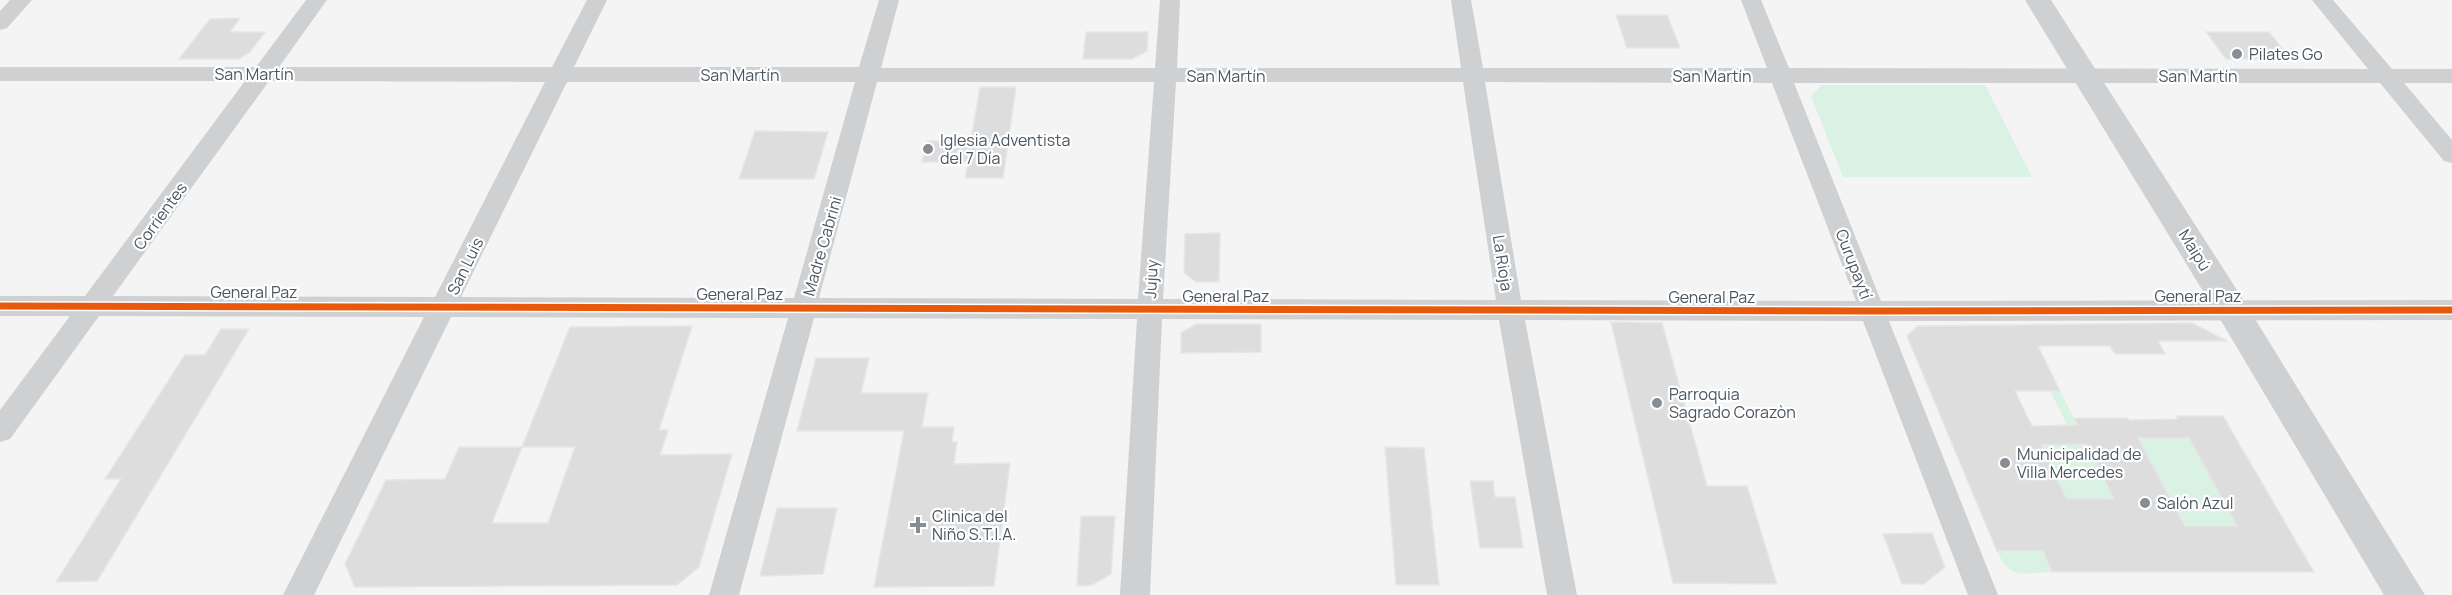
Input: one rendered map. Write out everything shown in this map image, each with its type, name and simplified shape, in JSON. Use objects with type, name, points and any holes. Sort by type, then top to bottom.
[{"type":"street","points":[[0,23],[22,0]]},
{"type":"street","name":"Corrientes","points":[[0,431],[317,0]]},
{"type":"street","name":"San Luis","points":[[298,595],[597,0]]},
{"type":"street","name":"Madre Cabrini","points":[[724,595],[889,0]]},
{"type":"street","name":"Jujuy","points":[[1135,595],[1150,309],[1170,0]]},
{"type":"street","name":"La Rioja","points":[[1461,0],[1510,310],[1562,595]]},
{"type":"street","name":"Curupaytí","points":[[1752,0],[1983,595]]},
{"type":"street","name":"Maipú","points":[[2038,0],[2232,310],[2405,595]]},
{"type":"street","points":[[2322,0],[2452,155]]},
{"type":"street","name":"San Martín","points":[[0,74],[2452,76]]},
{"type":"street","name":"General Paz","points":[[0,306],[1872,311],[2452,309]]},
{"type":"green space","points":[[1822,85],[1985,85],[2032,177],[1843,177],[1811,96]]},
{"type":"green space","points":[[2050,391],[2060,391],[2115,499],[2078,523],[2041,445],[2077,444]]},
{"type":"green space","points":[[2138,438],[2189,438],[2237,526],[2185,526]]},
{"type":"green space","points":[[1997,551],[2043,551],[2052,572],[2026,574],[2013,571],[2002,561]]},
{"type":"building","points":[[1616,15],[1667,15],[1680,48],[1627,48]]},
{"type":"building","points":[[240,18],[230,32],[265,32],[250,52],[238,59],[179,59],[210,19]]},
{"type":"building","points":[[1086,32],[1148,32],[1147,51],[1132,59],[1083,59]]},
{"type":"building","points":[[2206,32],[2269,32],[2291,59],[2226,59]]},
{"type":"building","points":[[980,87],[1016,87],[1003,178],[965,178],[968,162],[922,162],[927,141],[971,140]]},
{"type":"building","points":[[755,131],[828,132],[814,179],[739,179]]},
{"type":"building","points":[[1220,233],[1219,282],[1196,282],[1184,273],[1185,234]]},
{"type":"building","name":"Parroquia Sagrado Corazòn","points":[[1611,322],[1662,323],[1707,486],[1747,486],[1777,584],[1673,583]]},
{"type":"building","name":"Municipalidad de Villa Mercedes","points":[[2192,323],[2227,341],[2158,341],[2165,354],[2115,354],[2110,346],[2038,346],[2060,391],[2015,391],[2032,426],[2078,425],[2074,418],[2128,418],[2129,420],[2178,419],[2176,416],[2223,416],[2314,572],[2052,572],[2043,551],[1997,551],[1907,336],[1918,326]],"holes":[[[2138,438],[2189,438],[2237,526],[2185,526]],[[2087,444],[2114,499],[2066,498],[2041,445]]]},
{"type":"building","points":[[1196,324],[1261,324],[1261,352],[1181,353],[1181,333]]},
{"type":"building","points":[[692,326],[659,430],[668,430],[660,455],[732,454],[699,567],[677,585],[355,587],[345,564],[386,480],[445,479],[459,447],[522,447],[570,327]],"holes":[[[522,447],[575,447],[548,523],[492,523]]]},
{"type":"building","points":[[221,329],[249,329],[97,581],[56,582],[121,479],[105,479],[185,355],[205,355]]},
{"type":"building","name":"Clinica del Niño S.T.I.A.","points":[[816,358],[869,358],[861,393],[928,393],[922,427],[954,427],[952,442],[957,442],[954,464],[1010,463],[994,586],[874,587],[904,431],[797,431]]},
{"type":"building","points":[[1385,447],[1424,448],[1439,585],[1396,585]]},
{"type":"building","points":[[1470,481],[1493,481],[1495,497],[1515,497],[1523,548],[1480,548]]},
{"type":"building","points":[[777,508],[837,508],[823,574],[760,576]]},
{"type":"building","points":[[1081,516],[1115,516],[1111,574],[1092,585],[1077,586]]},
{"type":"building","points":[[1932,533],[1945,567],[1924,584],[1902,584],[1883,534]]},
{"type":"cycle path","points":[[0,306],[1872,311],[2452,310]]},
{"type":"place","name":"Pilates Go","points":[[2237,54]]},
{"type":"place","name":"Iglesia Adventista del 7 Día","points":[[928,149]]},
{"type":"place","name":"Parroquia Sagrado Corazòn","points":[[1657,403]]},
{"type":"place","name":"Municipalidad de Villa Mercedes","points":[[2005,463]]},
{"type":"place","name":"Salón Azul","points":[[2145,503]]},
{"type":"place","name":"Clinica del Niño S.T.I.A.","points":[[918,525]]}]
